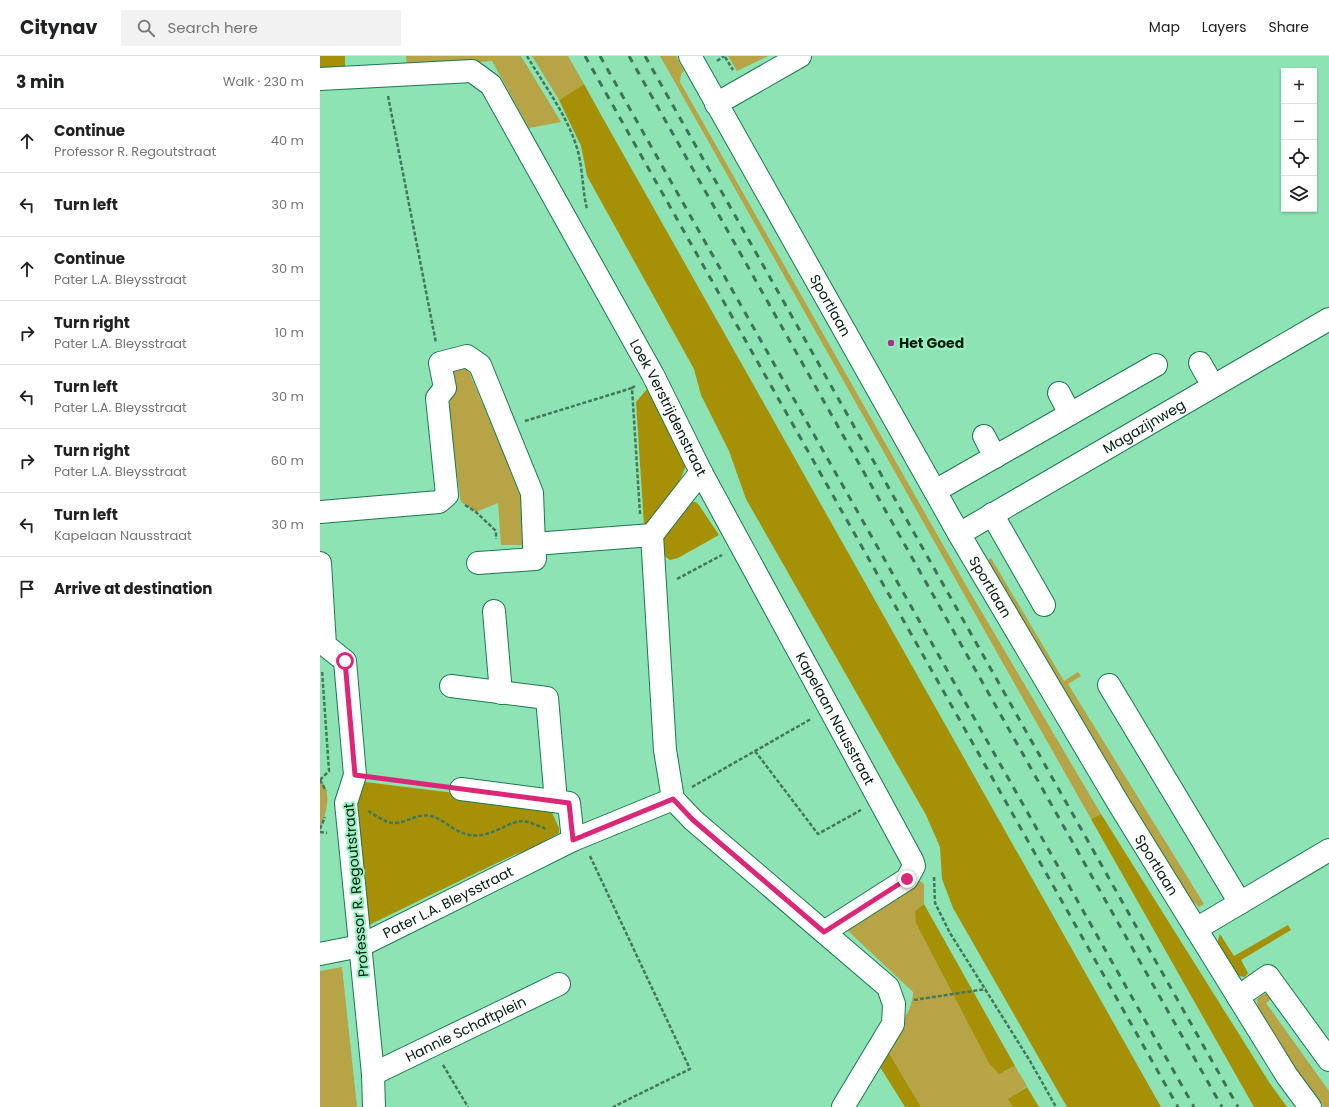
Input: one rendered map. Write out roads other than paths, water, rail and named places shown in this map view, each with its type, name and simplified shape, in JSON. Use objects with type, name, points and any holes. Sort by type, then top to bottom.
[{"type":"street","name":"Sportlaan","points":[[690,56],[959,534],[1116,799],[1287,1076],[1310,1107]]},
{"type":"street","points":[[716,104],[800,56]]},
{"type":"street","name":"Loek Verstrijdenstraat","points":[[320,79],[472,71],[491,85],[653,375],[701,472],[647,536]]},
{"type":"street","name":"Magazijnweg","points":[[959,534],[1329,319]]},
{"type":"street","points":[[320,512],[439,502],[447,495],[437,398],[445,388],[440,363],[467,356],[480,365],[532,493],[535,559],[488,562]]},
{"type":"street","points":[[1200,363],[1213,386]]},
{"type":"street","points":[[935,491],[1156,365]]},
{"type":"street","points":[[1059,393],[1070,414]]},
{"type":"street","points":[[984,436],[995,457]]},
{"type":"street","name":"Kapelaan Nausstraat","points":[[701,472],[880,800],[914,866],[907,879],[824,932]]},
{"type":"street","points":[[992,514],[1044,605]]},
{"type":"street","points":[[534,544],[647,536],[655,591],[665,750],[673,799],[693,820],[888,987],[894,1004],[893,1024],[843,1107]]},
{"type":"street","name":"Professor R. Regoutstraat","points":[[320,563],[325,645],[345,661],[355,775],[346,803],[373,1074],[374,1107]]},
{"type":"street","points":[[494,611],[501,693]]},
{"type":"street","points":[[1109,685],[1240,903]]},
{"type":"street","points":[[451,686],[546,698],[556,801]]},
{"type":"street","points":[[461,789],[569,803],[575,833]]},
{"type":"street","name":"Pater L.A. Bleysstraat","points":[[320,954],[360,946],[575,833],[673,799]]},
{"type":"street","points":[[1196,929],[1329,850]]},
{"type":"street","points":[[1238,997],[1268,976],[1329,1060]]},
{"type":"street","name":"Hannie Schaftplein","points":[[373,1074],[559,984]]},
{"type":"railway","points":[[585,56],[1178,1107]]},
{"type":"railway","points":[[600,56],[1194,1107]]},
{"type":"railway","points":[[629,56],[1222,1107]]},
{"type":"railway","points":[[645,56],[1238,1107]]},
{"type":"place","name":"Het Goed","points":[[891,343]]}]
